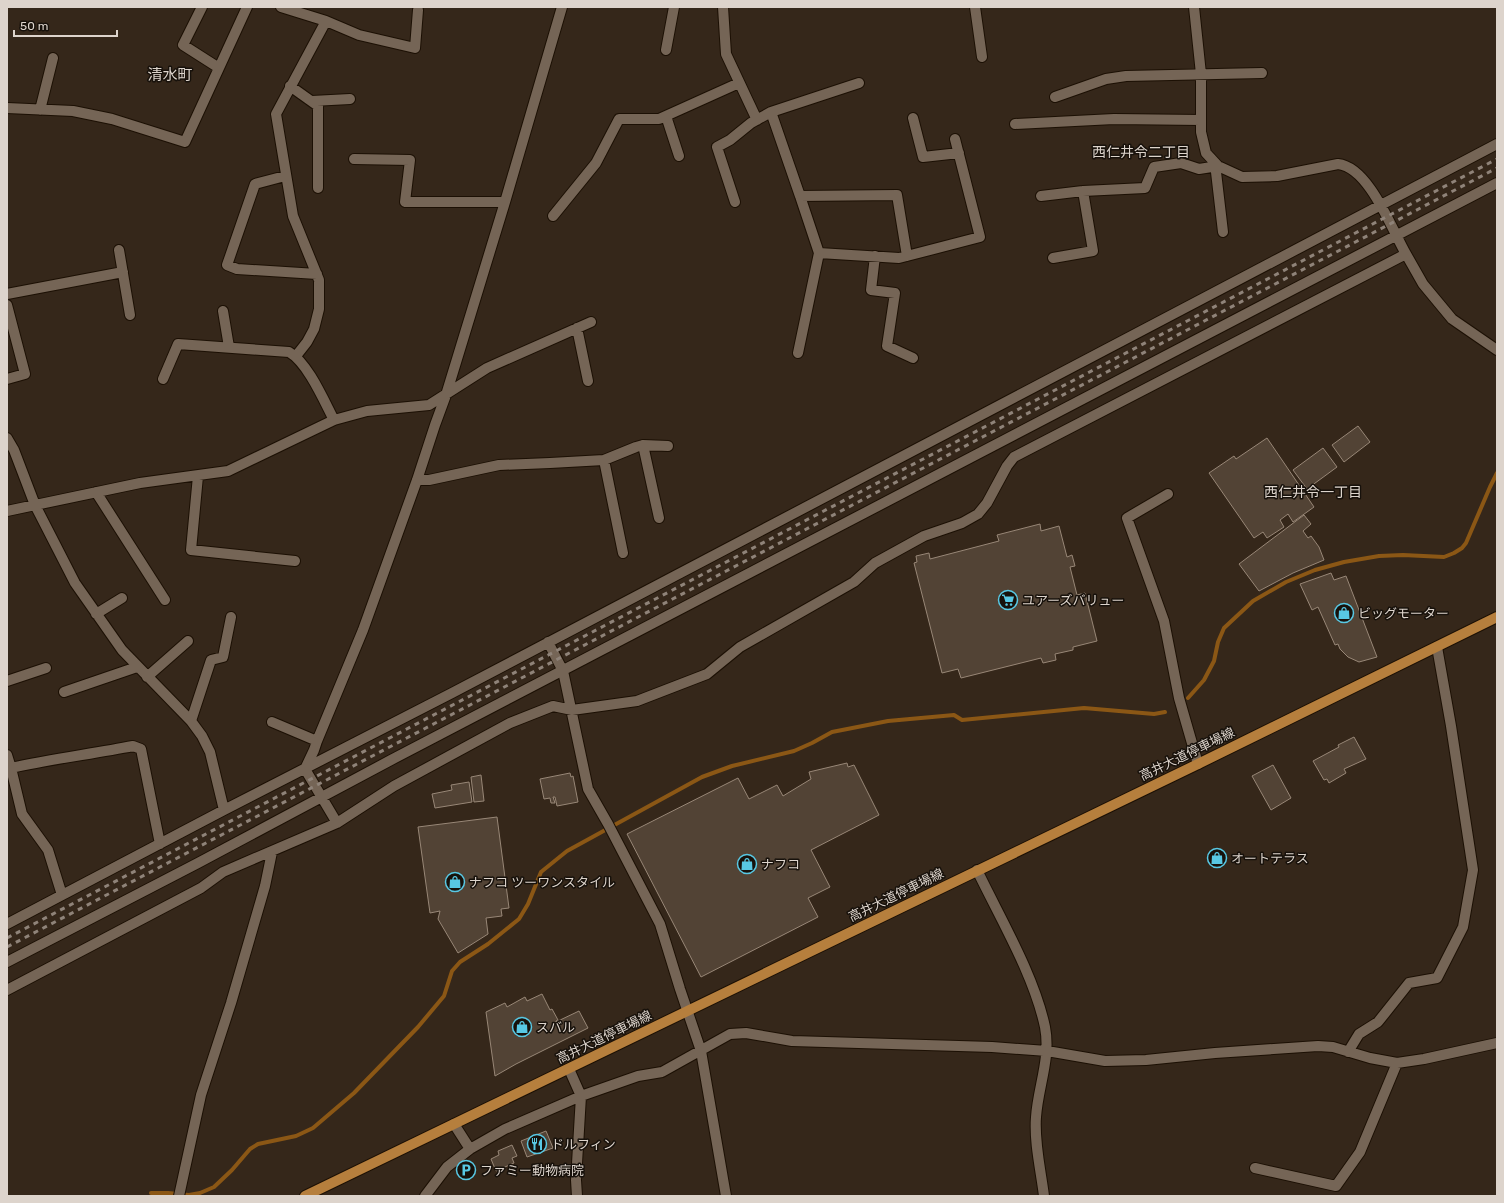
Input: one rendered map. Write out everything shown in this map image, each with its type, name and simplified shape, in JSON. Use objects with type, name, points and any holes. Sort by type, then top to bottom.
[{"type":"main road","name":"高井大道停車場線","points":[[308,1195],[1198,764],[1497,616]]},
{"type":"street","points":[[202,7],[183,45],[219,68]]},
{"type":"street","points":[[7,108],[73,111],[112,119],[185,142],[247,7]]},
{"type":"street","points":[[281,7],[326,21],[359,35],[415,48],[418,10]]},
{"type":"street","points":[[305,769],[363,630],[417,480],[446,394],[505,202],[562,7]]},
{"type":"street","points":[[666,50],[674,7]]},
{"type":"street","points":[[723,7],[726,54],[757,120]]},
{"type":"street","points":[[976,7],[982,57]]},
{"type":"street","points":[[1194,7],[1201,74],[1201,132],[1206,153],[1218,166],[1242,177],[1277,176],[1338,164],[1345,164],[1351,167],[1370,186],[1396,237],[1423,284],[1452,319],[1497,350]]},
{"type":"street","points":[[296,356],[307,342],[314,329],[320,292],[317,274],[293,216],[285,176],[276,114],[326,21]]},
{"type":"street","points":[[40,110],[53,58]]},
{"type":"street","points":[[1055,97],[1106,79],[1126,76],[1262,73]]},
{"type":"street","points":[[553,216],[596,163],[619,119],[659,120],[739,83]]},
{"type":"street","points":[[735,202],[717,148],[771,112],[859,83]]},
{"type":"street","points":[[290,86],[318,106],[318,188]]},
{"type":"street","points":[[312,101],[350,100]]},
{"type":"street","points":[[771,112],[819,253],[798,353]]},
{"type":"street","points":[[666,116],[679,156]]},
{"type":"street","points":[[913,118],[923,157],[959,153]]},
{"type":"street","points":[[1015,124],[1114,119],[1201,120]]},
{"type":"street","points":[[819,253],[899,258],[980,237],[955,139]]},
{"type":"street","points":[[7,924],[1497,144]]},
{"type":"street","points":[[354,159],[410,160],[405,202],[505,202]]},
{"type":"street","points":[[1041,196],[1082,191],[1145,188],[1154,168],[1181,163],[1199,169],[1218,166]]},
{"type":"street","points":[[1218,166],[1216,172],[1223,232]]},
{"type":"street","points":[[285,176],[255,184],[227,265],[237,268],[317,274]]},
{"type":"street","points":[[7,962],[1497,183]]},
{"type":"street","points":[[1053,258],[1093,251],[1082,191]]},
{"type":"street","points":[[800,196],[898,194],[907,256]]},
{"type":"street","points":[[119,250],[130,315]]},
{"type":"street","points":[[7,990],[201,888],[223,872],[337,823],[394,786],[510,723],[553,706],[572,710],[637,701],[708,674],[740,647],[854,582],[875,563],[924,536],[962,523],[978,514],[987,502],[1006,466],[1014,457],[1406,254]]},
{"type":"street","points":[[875,256],[871,290],[894,293],[887,346],[913,358]]},
{"type":"street","points":[[7,294],[123,272]]},
{"type":"street","points":[[7,305],[25,374],[7,379]]},
{"type":"street","points":[[223,310],[229,347]]},
{"type":"street","points":[[7,511],[140,483],[228,471],[334,420],[367,411],[429,405],[487,368],[591,322]]},
{"type":"street","points":[[577,328],[588,381]]},
{"type":"street","points":[[163,379],[178,344],[289,352],[296,356],[303,364],[334,420]]},
{"type":"street","points":[[7,438],[14,450],[35,505],[75,583],[122,650],[137,668],[191,721],[202,736],[210,752],[224,810]]},
{"type":"street","points":[[643,445],[659,518]]},
{"type":"street","points":[[417,480],[429,480],[499,465],[604,460],[636,446],[668,446]]},
{"type":"street","points":[[604,460],[623,553]]},
{"type":"street","points":[[198,476],[191,550],[295,561]]},
{"type":"street","points":[[96,492],[165,600]]},
{"type":"street","points":[[1168,494],[1127,518],[1164,621],[1179,698],[1198,764]]},
{"type":"street","points":[[96,614],[122,598]]},
{"type":"street","points":[[191,721],[212,660],[223,657],[231,617]]},
{"type":"street","points":[[147,677],[188,641]]},
{"type":"street","points":[[548,642],[563,671],[588,789],[660,924],[701,1051],[726,1196]]},
{"type":"street","points":[[1348,1052],[1359,1034],[1378,1022],[1392,1002],[1409,983],[1437,978],[1463,927],[1473,870],[1463,799],[1437,647]]},
{"type":"street","points":[[7,681],[46,668]]},
{"type":"street","points":[[64,692],[137,668]]},
{"type":"street","points":[[272,722],[316,741]]},
{"type":"street","points":[[11,768],[45,760],[83,756],[133,746],[141,749],[160,844]]},
{"type":"street","points":[[7,755],[22,814],[48,850],[62,896]]},
{"type":"street","points":[[305,769],[337,823]]},
{"type":"street","points":[[180,1193],[201,1095],[232,1003],[265,886],[272,852]]},
{"type":"street","points":[[977,870],[1022,962],[1045,1027],[1047,1051],[1036,1117],[1044,1196]]},
{"type":"street","points":[[425,1196],[447,1167],[470,1149],[505,1129],[581,1096],[638,1076],[662,1072],[730,1034],[746,1032],[792,1040],[992,1047],[1047,1051],[1105,1061],[1146,1060],[1214,1053],[1318,1046],[1333,1047],[1370,1058],[1397,1063],[1424,1059],[1497,1043]]},
{"type":"street","points":[[1255,1168],[1336,1186],[1360,1152],[1397,1063]]},
{"type":"street","points":[[569,1069],[581,1096],[576,1180],[578,1196]]},
{"type":"street","points":[[454,1124],[470,1149]]},
{"type":"building","points":[[1358,426],[1370,442],[1344,462],[1332,445]]},
{"type":"building","points":[[1267,438],[1314,507],[1293,522],[1288,514],[1280,520],[1284,527],[1267,538],[1263,532],[1254,538],[1209,473],[1234,456],[1236,459]]},
{"type":"building","points":[[1323,448],[1337,467],[1307,489],[1293,470]]},
{"type":"building","points":[[1304,515],[1311,524],[1303,531],[1308,538],[1311,536],[1319,547],[1324,560],[1293,573],[1259,591],[1239,564]]},
{"type":"building","points":[[1040,524],[1041,531],[1059,526],[1067,557],[1072,555],[1075,566],[1070,567],[1077,595],[1085,593],[1097,641],[1073,647],[1073,650],[1055,654],[1056,660],[1043,663],[1041,658],[961,678],[958,669],[942,673],[914,563],[917,562],[916,556],[929,553],[930,559],[999,541],[997,535]]},
{"type":"building","points":[[1331,573],[1334,580],[1346,576],[1377,657],[1359,662],[1348,657],[1340,649],[1338,644],[1335,645],[1318,607],[1312,610],[1300,584]]},
{"type":"building","points":[[1354,737],[1366,759],[1344,769],[1346,773],[1329,783],[1327,779],[1324,780],[1313,761]]},
{"type":"building","points":[[847,763],[848,767],[854,765],[879,815],[811,850],[830,887],[808,898],[818,917],[701,977],[627,834],[738,778],[749,799],[777,785],[783,796],[811,779],[809,772]]},
{"type":"building","points":[[1273,765],[1291,798],[1271,810],[1252,776]]},
{"type":"building","points":[[570,773],[571,777],[573,776],[578,802],[557,806],[555,797],[553,797],[555,803],[551,803],[550,798],[544,799],[540,779]]},
{"type":"building","points":[[481,775],[484,801],[474,802],[471,777]]},
{"type":"building","points":[[469,782],[472,802],[435,808],[432,794],[452,790],[451,785]]},
{"type":"building","points":[[497,817],[509,908],[501,909],[502,916],[486,918],[488,934],[458,953],[438,919],[440,911],[430,913],[418,827]]},
{"type":"building","points":[[542,994],[550,1010],[552,1009],[558,1020],[556,1022],[579,1011],[588,1028],[495,1076],[486,1012],[505,1003],[507,1007],[525,997],[527,1001]]},
{"type":"building","name":"ドルフィン","points":[[546,1131],[553,1148],[527,1157],[521,1141]]},
{"type":"building","points":[[512,1145],[517,1156],[512,1158],[514,1163],[496,1171],[491,1159],[499,1155],[498,1151]]},
{"type":"waterway","points":[[1188,698],[1204,680],[1214,661],[1218,642],[1224,628],[1253,601],[1286,582],[1315,570],[1344,562],[1379,556],[1403,555],[1444,557],[1454,553],[1462,548],[1466,543],[1497,473]]},
{"type":"waterway","points":[[151,1193],[189,1195],[200,1193],[214,1187],[232,1170],[250,1149],[258,1144],[296,1136],[313,1128],[354,1093],[418,1027],[444,996],[452,971],[460,962],[488,944],[519,919],[528,904],[541,872],[567,851],[702,777],[732,766],[794,751],[832,732],[888,721],[954,715],[962,720],[1084,708],[1154,714],[1165,712]]},
{"type":"railway","points":[[7,938],[1497,159]]},
{"type":"railway","points":[[7,947],[1497,168]]},
{"type":"place","name":"ユアーズバリュー","points":[[1008,600]]},
{"type":"place","name":"ビッグモーター","points":[[1344,613]]},
{"type":"place","name":"オートテラス","points":[[1217,858]]},
{"type":"place","name":"ナフコ","points":[[747,864]]},
{"type":"place","name":"ナフコ ツーワンスタイル","points":[[455,882]]},
{"type":"place","name":"スバル","points":[[522,1027]]},
{"type":"place","name":"ドルフィン","points":[[537,1144]]},
{"type":"place","name":"ファミー動物病院","points":[[466,1170]]},
{"type":"district","name":"清水町","points":[[170,75]]},
{"type":"district","name":"西仁井令二丁目","points":[[1141,152]]},
{"type":"district","name":"西仁井令一丁目","points":[[1313,492]]}]
